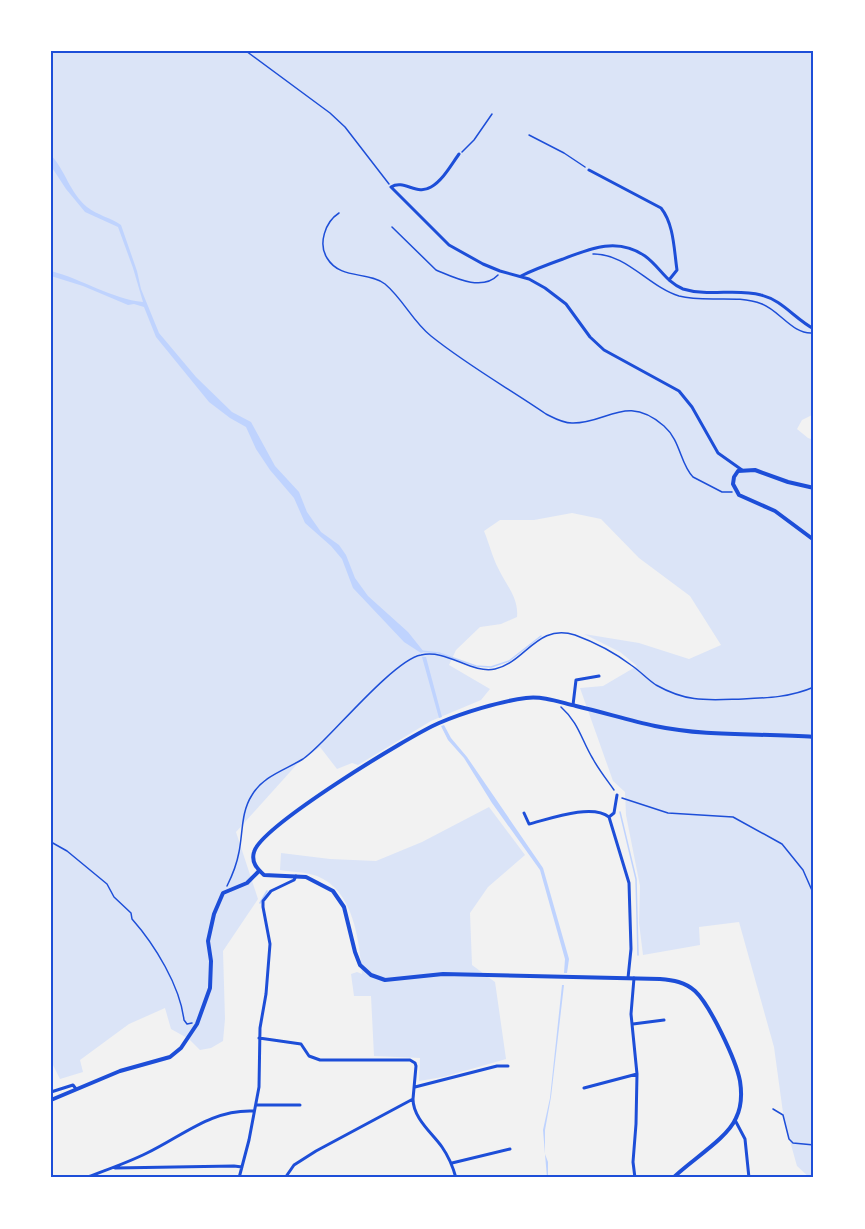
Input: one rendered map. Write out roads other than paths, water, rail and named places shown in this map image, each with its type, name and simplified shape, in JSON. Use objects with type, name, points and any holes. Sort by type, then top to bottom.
[{"type":"main road","points":[[814,488],[788,482],[755,470],[742,470],[734,477],[733,484],[736,492],[744,498],[775,511],[814,540]]},
{"type":"main road","points":[[673,1178],[728,1131],[735,1120],[741,1097],[739,1076],[708,1008],[700,997],[684,984],[660,979],[443,974],[393,981],[378,978],[365,971],[357,960],[347,916],[339,898],[327,886],[313,879],[297,876],[264,875],[253,860],[253,855],[257,844],[263,838],[314,799],[402,742],[452,718],[510,701],[528,698],[554,700],[655,726],[686,731],[814,737]]},
{"type":"main road","points":[[51,1100],[120,1071],[170,1057],[181,1048],[197,1024],[210,988],[211,961],[208,941],[214,914],[223,892],[247,883],[260,871]]},
{"type":"street","points":[[459,154],[441,178],[430,188],[420,190],[401,184],[391,187],[449,245],[500,272],[520,276],[537,283],[558,297],[572,311],[590,337],[604,350],[679,391],[692,407],[718,453],[742,470]]},
{"type":"street","points":[[590,170],[661,208],[664,212],[669,222],[677,270],[669,280]]},
{"type":"street","points":[[520,276],[597,246],[616,245],[629,248],[645,256],[669,280],[682,288],[691,291],[762,295],[778,302],[814,331]]},
{"type":"street","points":[[573,705],[576,680],[598,676]]},
{"type":"street","points":[[609,817],[614,813],[617,795]]},
{"type":"street","points":[[525,813],[529,824],[577,813],[603,813],[609,817],[629,883],[631,949],[628,978]]},
{"type":"street","points":[[239,1178],[259,1087],[259,1038],[266,994],[270,944],[263,901],[271,891],[294,880],[297,876]]},
{"type":"street","points":[[634,978],[631,1014],[637,1074],[633,1162],[635,1178]]},
{"type":"street","points":[[633,1024],[664,1020]]},
{"type":"street","points":[[259,1038],[302,1044],[309,1056],[320,1060],[410,1060],[415,1063],[413,1104],[420,1119],[452,1163],[456,1178]]},
{"type":"street","points":[[415,1087],[508,1065]]},
{"type":"street","points":[[584,1088],[637,1074]]},
{"type":"street","points":[[51,1092],[74,1086],[76,1089]]},
{"type":"street","points":[[285,1178],[294,1165],[316,1151],[413,1099]]},
{"type":"street","points":[[256,1105],[300,1105]]},
{"type":"street","points":[[86,1178],[147,1153],[218,1115],[239,1110],[255,1111]]},
{"type":"street","points":[[735,1120],[741,1127],[745,1139],[749,1178]]},
{"type":"street","points":[[452,1163],[510,1149]]},
{"type":"street","points":[[110,1168],[242,1167]]},
{"type":"water","points":[[51,155],[87,207],[121,225],[141,289],[159,333],[196,377],[232,412],[251,422],[275,466],[299,492],[307,512],[321,532],[339,545],[346,555],[355,578],[368,596],[408,632],[424,652],[421,653],[404,642],[353,588],[342,559],[305,523],[294,498],[270,470],[256,449],[246,427],[209,402],[156,337],[144,307],[128,305],[83,286],[51,276],[51,271],[108,293],[143,302],[118,227],[85,212],[51,166]]},
{"type":"water","points":[[422,657],[426,657],[442,717],[439,718]]},
{"type":"water","points":[[444,725],[543,868],[569,959],[567,973],[564,973],[565,959],[540,870],[492,803],[464,758],[448,740],[441,726]]},
{"type":"water","points":[[562,985],[564,985],[551,1097],[545,1130],[545,1154],[543,1130],[550,1098]]},
{"type":"water","points":[[545,1154],[548,1162],[548,1178],[547,1178]]},
{"type":"waterway","points":[[421,651],[439,653],[476,666],[491,667],[509,661],[541,636]]},
{"type":"waterway","points":[[620,812],[636,879],[638,955]]},
{"type":"waterway","points":[[260,903],[267,891]]}]
